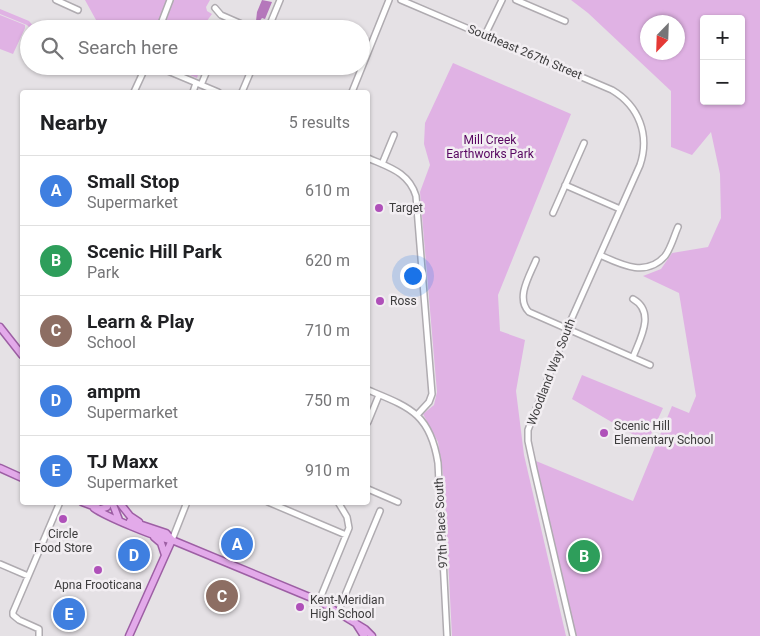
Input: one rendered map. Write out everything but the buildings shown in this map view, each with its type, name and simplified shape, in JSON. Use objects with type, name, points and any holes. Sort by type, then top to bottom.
[{"type":"main road","points":[[0,327],[20,352]]},
{"type":"main road","points":[[0,468],[20,477]]},
{"type":"main road","points":[[90,505],[150,530],[166,534],[172,540],[319,601],[365,629],[372,636]]},
{"type":"main road","points":[[98,508],[108,505]]},
{"type":"main road","points":[[112,505],[119,518]]},
{"type":"main road","points":[[122,505],[130,516],[150,530],[161,543],[165,555]]},
{"type":"main road","points":[[129,636],[172,540]]},
{"type":"main road","points":[[357,625],[364,636]]},
{"type":"street","points":[[56,0],[78,10]]},
{"type":"street","points":[[162,20],[170,0]]},
{"type":"street","points":[[272,20],[280,0]]},
{"type":"street","points":[[370,47],[389,0]]},
{"type":"street","name":"Southeast 267th Street","points":[[401,0],[612,90],[629,103],[639,118]]},
{"type":"street","points":[[486,35],[502,0]]},
{"type":"street","points":[[516,0],[564,21]]},
{"type":"street","points":[[215,8],[220,14],[233,20]]},
{"type":"street","points":[[139,75],[139,80]]},
{"type":"street","points":[[135,90],[142,75]]},
{"type":"street","points":[[177,75],[213,90]]},
{"type":"street","points":[[194,90],[203,75]]},
{"type":"street","points":[[243,90],[249,75]]},
{"type":"street","points":[[353,90],[359,75]]},
{"type":"street","name":"Woodland Way South","points":[[574,636],[528,441],[530,421],[567,330],[640,165],[643,152],[643,132],[639,118]]},
{"type":"street","points":[[382,164],[394,135]]},
{"type":"street","points":[[553,213],[584,142]]},
{"type":"street","points":[[370,159],[404,175],[410,181],[416,196],[432,394],[429,402],[417,415],[407,407],[370,391]]},
{"type":"street","points":[[565,186],[620,209]]},
{"type":"street","points":[[600,255],[628,267],[644,268],[665,256],[678,227]]},
{"type":"street","points":[[536,260],[524,292],[524,305],[532,314],[650,364]]},
{"type":"street","points":[[633,299],[642,308],[645,321],[642,335],[633,357]]},
{"type":"street","points":[[370,417],[379,395]]},
{"type":"street","name":"97th Place South","points":[[417,415],[433,439],[438,463],[447,636]]},
{"type":"street","points":[[370,490],[398,502]]},
{"type":"street","points":[[39,636],[39,629],[19,620],[13,615],[59,505]]},
{"type":"street","points":[[172,540],[186,505]]},
{"type":"street","points":[[275,505],[346,535]]},
{"type":"street","points":[[319,601],[346,535],[349,522],[340,505]]},
{"type":"street","points":[[338,612],[380,511]]},
{"type":"street","points":[[0,564],[28,576]]},
{"type":"green space","points":[[85,0],[210,0],[206,7],[207,11],[212,14],[208,20],[96,20]]},
{"type":"green space","points":[[571,0],[760,0],[760,636],[576,636],[536,461],[633,501],[672,406],[689,413],[696,396],[679,293],[643,276],[661,269],[672,253],[708,247],[721,218],[720,174],[711,132],[692,155],[671,147],[671,91],[588,13]]},
{"type":"green space","points":[[0,9],[27,20],[20,20],[20,22],[0,14]]},
{"type":"green space","points":[[0,15],[20,23],[20,39],[13,54],[0,49]]},
{"type":"green space","name":"Mill Creek Earthworks Park","points":[[453,63],[571,114],[498,295],[500,331],[525,340],[516,391],[524,455],[566,636],[452,636],[444,480],[438,442],[423,414],[434,405],[437,392],[420,192],[430,165],[424,144],[425,123]]},
{"type":"green space","points":[[582,375],[663,408],[648,441],[646,442],[572,399]]},
{"type":"shaded area","points":[[262,0],[272,2],[265,19],[256,20]]},
{"type":"place","name":"Target","points":[[379,208]]},
{"type":"place","name":"Ross","points":[[380,301]]},
{"type":"place","name":"Scenic Hill Elementary School","points":[[604,433]]},
{"type":"place","name":"Circle Food Store","points":[[63,519]]},
{"type":"place","name":"Small Stop","points":[[237,544]]},
{"type":"place","name":"ampm","points":[[134,555]]},
{"type":"place","name":"Scenic Hill Park","points":[[584,556]]},
{"type":"place","name":"Apna Frooticana","points":[[98,570]]},
{"type":"place","name":"Learn & Play","points":[[222,596]]},
{"type":"place","name":"Kent-Meridian High School","points":[[300,607]]},
{"type":"place","name":"TJ Maxx","points":[[69,614]]}]
